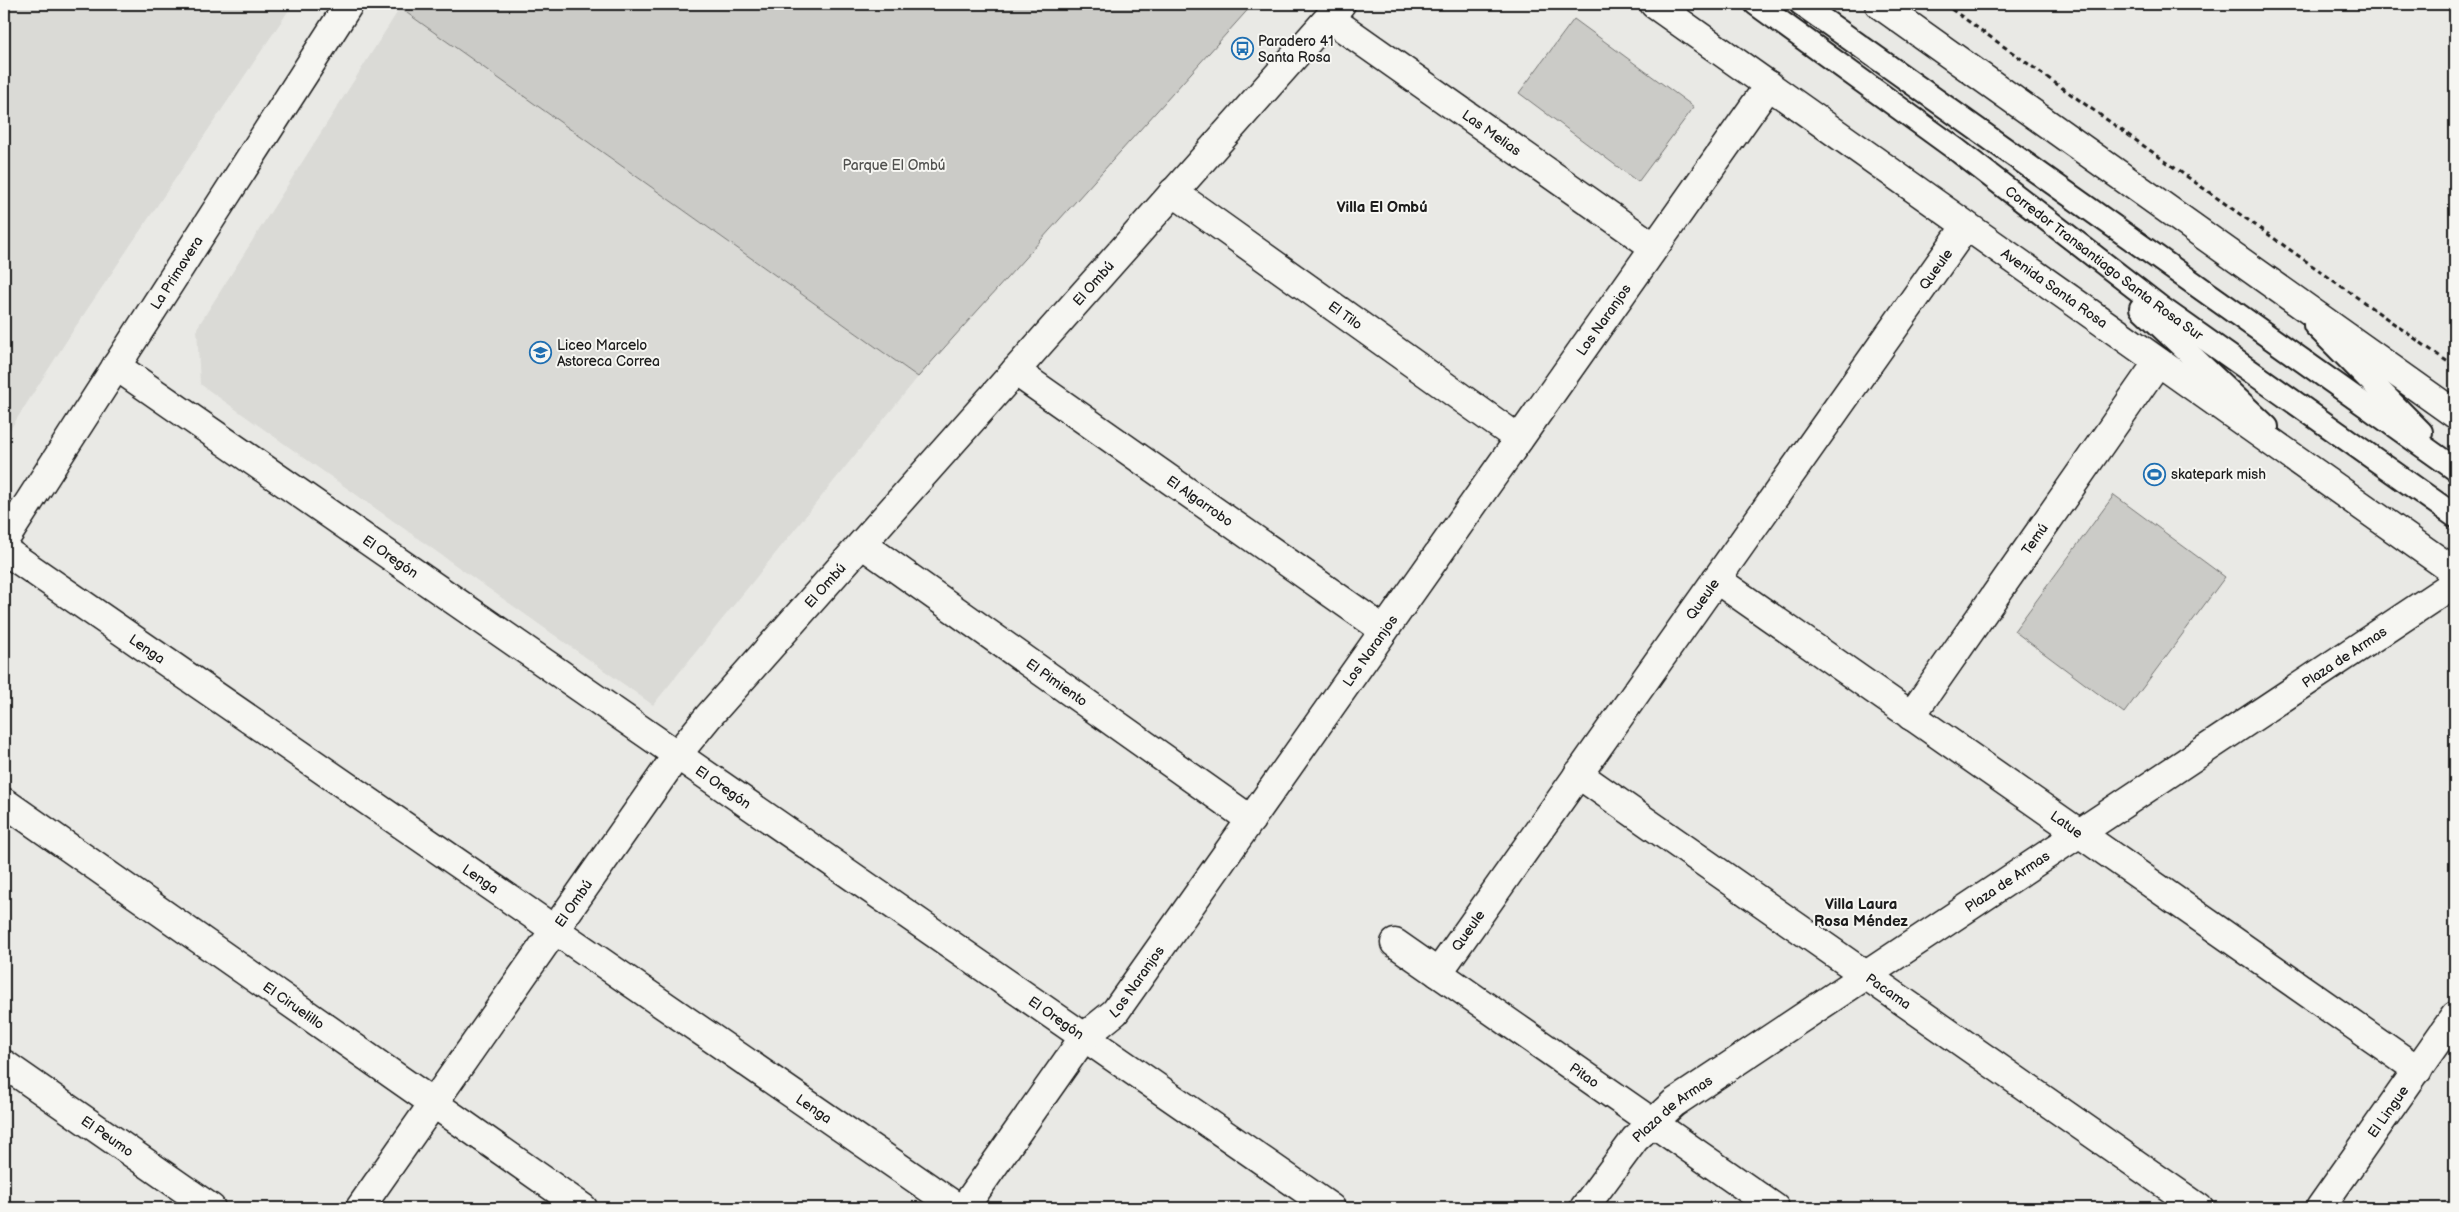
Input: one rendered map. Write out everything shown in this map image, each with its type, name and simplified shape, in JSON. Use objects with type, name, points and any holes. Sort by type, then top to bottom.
[{"type":"street","name":"La Primavera","points":[[4,541],[349,4]]},
{"type":"street","name":"Avenida Santa Rosa","points":[[1654,4],[2455,572]]},
{"type":"street","points":[[1879,4],[2455,414]]},
{"type":"street","name":"El Ombú","points":[[360,1208],[677,755],[1335,11]]},
{"type":"street","name":"Las Melias","points":[[1335,11],[1654,247]]},
{"type":"street","name":"Los Naranjos","points":[[964,1208],[1084,1037],[1115,1012],[1768,85]]},
{"type":"street","name":"El Tilo","points":[[1174,192],[1519,439]]},
{"type":"street","name":"Queule","points":[[1438,973],[1966,226]]},
{"type":"street","name":"Temú","points":[[1911,716],[2158,362]]},
{"type":"street","name":"El Oregón","points":[[116,366],[1331,1208]]},
{"type":"street","name":"El Algarrobo","points":[[1015,371],[1384,630]]},
{"type":"street","name":"El Pimiento","points":[[862,544],[1251,820]]},
{"type":"street","name":"Lenga","points":[[4,550],[958,1208]]},
{"type":"street","name":"Latue","points":[[1716,579],[2418,1070]]},
{"type":"street","name":"Plaza de Armas","points":[[1584,1208],[1620,1157],[1651,1122],[1674,1103],[2455,583]]},
{"type":"street","name":"Pacama","points":[[1578,774],[2199,1208]]},
{"type":"street","name":"El Ciruelillo","points":[[4,802],[583,1208]]},
{"type":"street","name":"Pitao","points":[[1395,943],[1775,1208]]},
{"type":"street","name":"El Lingue","points":[[2320,1208],[2455,1016]]},
{"type":"street","name":"El Peumo","points":[[4,1064],[211,1208]]},
{"type":"lane","name":"Corredor Transantiago Santa Rosa Sur","points":[[1756,4],[1957,150],[2160,307],[2455,516]]},
{"type":"lane","points":[[1801,4],[2455,468]]},
{"type":"lane","points":[[2056,226],[2314,472]]},
{"type":"lane","points":[[2277,287],[2455,468]]},
{"type":"path","points":[[1944,4],[2455,367]]},
{"type":"shaded area","points":[[4,4],[293,4],[76,326],[4,439]]},
{"type":"shaded area","name":"Liceo Marcelo Astoreca Correa","points":[[400,8],[918,377],[653,705],[200,384],[197,328]]},
{"type":"green space","name":"Parque El Ombú","points":[[402,4],[1253,4],[918,377],[400,8]]},
{"type":"green space","points":[[1574,19],[1694,107],[1638,182],[1519,93]]},
{"type":"green space","points":[[2114,495],[2225,577],[2124,713],[2014,631]]},
{"type":"place","name":"Paradero 41 Santa Rosa","points":[[1242,49]]},
{"type":"place","name":"Liceo Marcelo Astoreca Correa","points":[[541,353]]},
{"type":"place","name":"skatepark mish","points":[[2155,474]]},
{"type":"district","name":"Villa El Ombú","points":[[1382,207]]},
{"type":"district","name":"Villa Laura Rosa Méndez","points":[[1861,912]]}]
